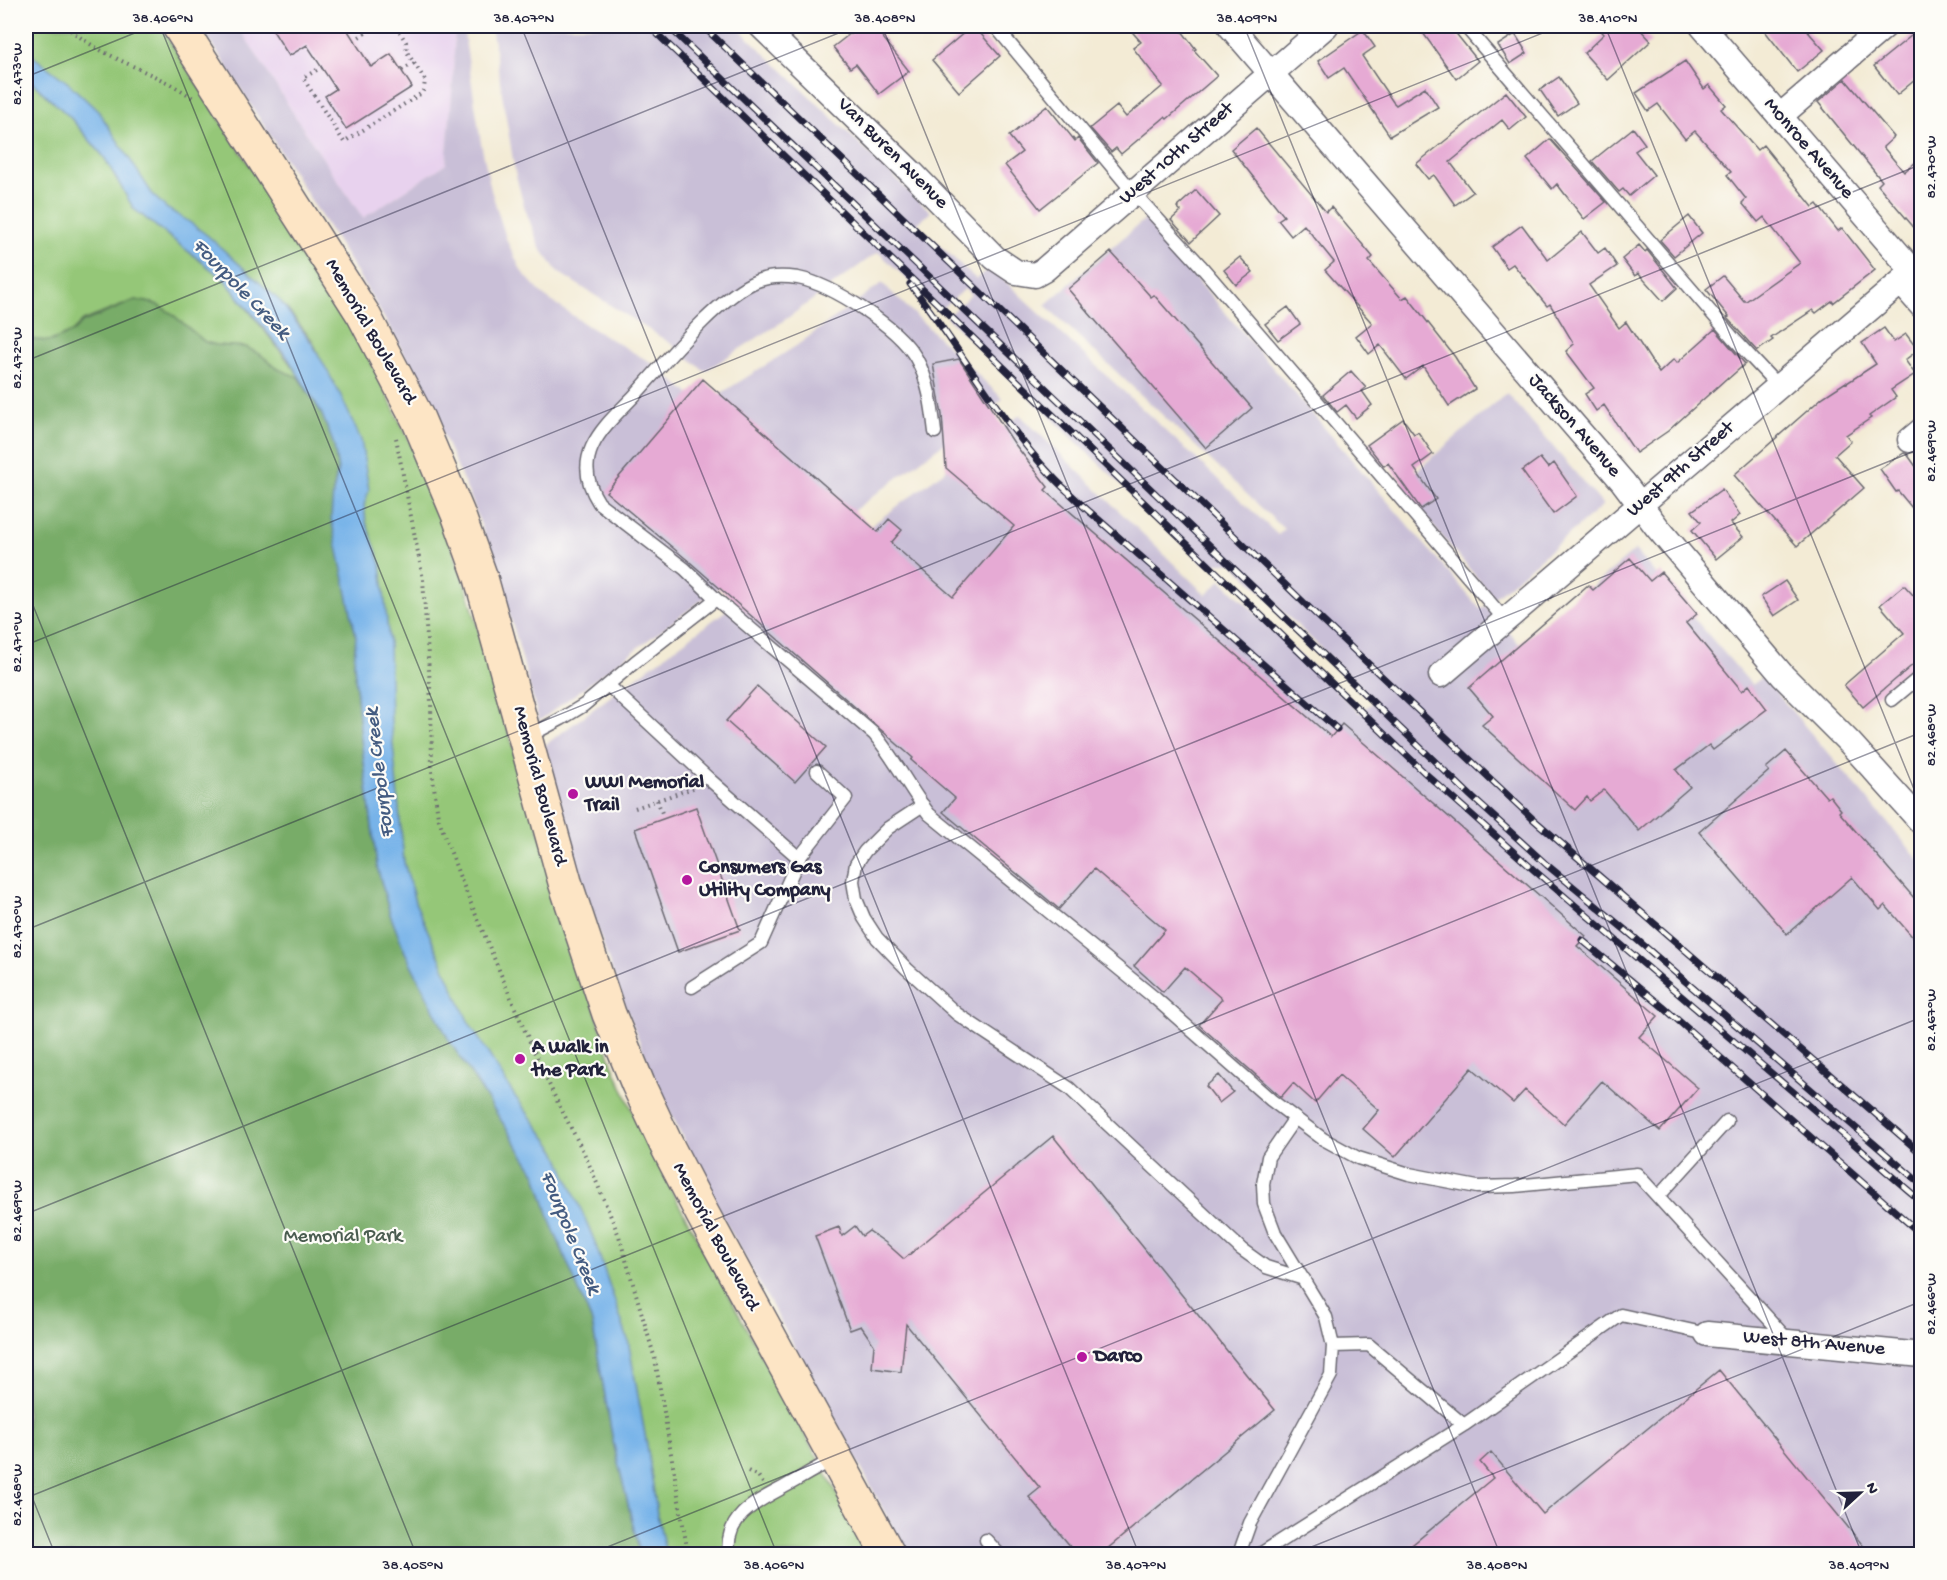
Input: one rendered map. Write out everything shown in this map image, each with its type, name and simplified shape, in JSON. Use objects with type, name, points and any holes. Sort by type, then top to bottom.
[{"type":"street","name":"Memorial Boulevard","points":[[179,26],[363,314],[418,419],[459,514],[481,578],[565,882],[609,1014],[666,1144],[888,1554]]},
{"type":"street","name":"Van Buren Avenue","points":[[761,26],[912,173],[995,258],[1006,267],[1026,275]]},
{"type":"street","name":"Jackson Avenue","points":[[1230,26],[1615,474],[1783,676],[1850,743],[1922,823]]},
{"type":"street","name":"West 10th Street","points":[[1026,275],[1035,275],[1044,270],[1326,26]]},
{"type":"street","name":"Monroe Avenue","points":[[1702,26],[1912,272],[1922,306]]},
{"type":"street","points":[[1780,116],[1886,26]]},
{"type":"street","name":"West 9th Street","points":[[1441,675],[1912,272]]},
{"type":"street","name":"West 8th Avenue","points":[[1707,1334],[1922,1355]]},
{"type":"lane","points":[[995,26],[1133,192],[1200,265],[1505,620]]},
{"type":"lane","points":[[1465,26],[1734,339],[1778,386]]},
{"type":"lane","points":[[935,432],[931,398],[916,358],[901,338],[885,324],[845,298],[819,285],[798,278],[777,277],[757,281],[738,292],[706,320],[602,431],[592,447],[588,461],[588,475],[591,491],[599,503],[685,569],[716,599],[874,734],[891,755],[910,789],[929,814],[1156,999],[1270,1100],[1323,1139],[1358,1158],[1409,1174],[1477,1187],[1515,1186],[1637,1174],[1789,1342]]},
{"type":"lane","points":[[526,737],[561,720],[584,705],[716,599]]},
{"type":"lane","points":[[1892,700],[1922,675]]},
{"type":"lane","points":[[608,685],[710,780],[799,858]]},
{"type":"lane","points":[[692,987],[761,943],[799,858],[846,798],[817,771]]},
{"type":"lane","points":[[923,806],[888,828],[865,851],[856,864],[853,881],[856,899],[864,918],[877,938],[907,969],[957,1014],[1069,1088],[1241,1249],[1266,1267],[1304,1279]]},
{"type":"lane","points":[[1239,1554],[1250,1523],[1331,1375],[1333,1346],[1326,1317],[1275,1233],[1264,1204],[1263,1184],[1268,1157],[1295,1118]]},
{"type":"lane","points":[[1658,1197],[1727,1121]]},
{"type":"lane","points":[[1260,1554],[1464,1425],[1621,1315],[1707,1334]]},
{"type":"lane","points":[[1333,1346],[1370,1345],[1464,1425]]},
{"type":"lane","points":[[729,1554],[732,1528],[746,1509],[836,1458]]},
{"type":"lane","points":[[986,1540],[999,1554]]},
{"type":"path","points":[[66,26],[116,59],[183,91],[197,102]]},
{"type":"path","points":[[354,40],[376,26]]},
{"type":"path","points":[[322,66],[303,78],[344,142],[422,93],[424,89],[424,80],[407,52],[406,42],[396,26]]},
{"type":"path","points":[[402,70],[414,63]]},
{"type":"path","points":[[394,429],[421,558],[432,702],[433,795],[438,817],[455,866],[524,1029],[586,1157],[619,1236],[661,1389],[688,1554]]},
{"type":"path","points":[[635,808],[702,785]]},
{"type":"path","points":[[657,800],[662,813]]},
{"type":"path","points":[[748,1471],[758,1476],[765,1488]]},
{"type":"shaded area","points":[[201,26],[238,26],[363,218],[446,164],[455,26],[463,26],[481,143],[491,190],[507,241],[522,272],[544,296],[588,326],[650,362],[701,406],[796,346],[882,283],[1003,399],[833,526],[822,511],[539,721],[488,544],[432,409],[393,333],[362,281]]},
{"type":"shaded area","points":[[238,26],[455,26],[446,164],[363,218]]},
{"type":"shaded area","points":[[491,26],[736,26],[931,212],[917,224],[976,279],[990,267],[1278,535],[1284,529],[1045,305],[1145,219],[1480,609],[1486,606],[1522,647],[1635,550],[1752,685],[1763,677],[1921,862],[1921,1554],[907,1554],[717,1207],[657,1085],[618,988],[596,924],[574,854],[545,745],[817,543],[829,557],[1020,415],[1206,595],[1221,580],[1360,713],[1375,700],[1232,563],[1203,563],[946,317],[971,295],[965,289],[940,310],[878,252],[782,322],[705,371],[670,343],[558,272],[540,248],[524,206],[515,172]]},
{"type":"shaded area","points":[[1507,393],[1603,505],[1494,598],[1399,486]]},
{"type":"green space","name":"Memorial Park","points":[[26,26],[160,26],[336,300],[364,348],[419,461],[469,596],[493,682],[612,1064],[641,1130],[677,1201],[870,1554],[642,1554],[634,1521],[603,1554],[26,1554],[26,487],[278,369],[246,347],[205,342],[171,313],[156,304],[135,300],[83,321],[72,332],[51,341],[35,340],[26,336],[26,77],[70,117],[104,157],[134,209],[225,280],[292,366],[318,353],[312,340],[287,309],[242,270],[200,241],[128,173],[26,64]]},
{"type":"green space","name":"Memorial Park","points":[[136,300],[156,304],[171,313],[205,342],[246,347],[261,355],[278,369],[298,377],[321,412],[334,445],[338,470],[333,493],[347,592],[356,636],[354,664],[361,739],[377,866],[390,914],[405,952],[449,1040],[536,1174],[551,1223],[592,1322],[613,1441],[640,1554],[38,1554],[26,1539],[26,336],[35,340],[51,341],[72,332],[83,322]]},
{"type":"water","name":"Fourpole Creek","points":[[26,51],[67,82],[99,112],[153,195],[166,208],[208,236],[280,301],[312,343],[340,394],[361,440],[369,490],[364,505],[366,522],[381,564],[389,641],[391,724],[404,862],[415,902],[468,1021],[514,1095],[556,1151],[594,1240],[628,1340],[657,1514],[666,1554],[640,1554],[613,1441],[592,1322],[551,1223],[536,1174],[449,1040],[405,952],[390,914],[377,866],[361,738],[354,664],[356,636],[331,518],[338,470],[334,445],[321,412],[288,358],[225,280],[134,209],[104,157],[70,117],[26,77]]},
{"type":"building","points":[[270,26],[345,26],[371,67],[391,54],[412,87],[346,129],[325,96],[336,89],[307,45],[289,56]]},
{"type":"building","points":[[860,26],[874,26],[909,71],[879,94],[856,64],[850,68],[833,47]]},
{"type":"building","points":[[972,26],[1000,56],[959,92],[932,60]]},
{"type":"building","points":[[1127,26],[1178,26],[1196,49],[1194,50],[1217,76],[1167,119],[1165,117],[1121,154],[1116,148],[1111,152],[1090,128],[1117,106],[1126,117],[1163,86],[1133,48],[1141,42]]},
{"type":"building","points":[[1418,26],[1450,26],[1478,61],[1456,79]]},
{"type":"building","points":[[1597,26],[1637,26],[1651,41],[1608,80],[1584,53],[1604,34]]},
{"type":"building","points":[[1761,26],[1803,26],[1824,50],[1797,72]]},
{"type":"building","points":[[1922,27],[1922,74],[1897,95],[1874,66]]},
{"type":"building","points":[[1363,30],[1375,47],[1362,56],[1393,102],[1396,105],[1425,87],[1438,107],[1390,136],[1344,68],[1329,78],[1318,61]]},
{"type":"building","points":[[1515,34],[1527,53],[1510,64],[1498,45]]},
{"type":"building","points":[[1685,61],[1704,89],[1709,85],[1726,105],[1721,109],[1757,150],[1763,145],[1813,207],[1817,204],[1838,231],[1842,228],[1875,270],[1833,303],[1832,301],[1816,313],[1813,310],[1771,338],[1773,340],[1757,351],[1727,318],[1729,317],[1706,289],[1723,276],[1746,301],[1800,263],[1764,217],[1758,222],[1742,203],[1746,199],[1727,175],[1731,172],[1695,131],[1685,139],[1658,104],[1648,111],[1636,93]]},
{"type":"building","points":[[1559,77],[1577,103],[1558,116],[1540,90]]},
{"type":"building","points":[[1845,79],[1894,137],[1883,147],[1904,172],[1922,157],[1922,237],[1878,185],[1882,181],[1818,102]]},
{"type":"building","points":[[1506,92],[1526,117],[1510,130],[1502,120],[1450,162],[1473,192],[1455,205],[1434,175],[1428,179],[1416,164]]},
{"type":"building","points":[[1047,106],[1075,141],[1078,138],[1098,163],[1040,209],[1005,165],[1022,152],[1009,136]]},
{"type":"building","points":[[1256,128],[1326,212],[1331,207],[1373,257],[1369,261],[1402,299],[1407,296],[1455,357],[1475,389],[1449,406],[1423,366],[1406,379],[1380,345],[1369,354],[1356,336],[1372,323],[1325,270],[1334,262],[1304,225],[1291,236],[1278,220],[1284,216],[1231,149]]},
{"type":"building","points":[[1633,128],[1645,144],[1635,151],[1654,175],[1629,196],[1623,189],[1619,192],[1592,161]]},
{"type":"building","points":[[1550,139],[1606,202],[1584,219],[1557,184],[1552,189],[1527,159]]},
{"type":"building","points":[[1196,190],[1219,216],[1191,242],[1171,220],[1181,211],[1177,207]]},
{"type":"building","points":[[1689,216],[1702,233],[1674,256],[1660,240]]},
{"type":"building","points":[[1522,225],[1548,260],[1582,232],[1598,253],[1605,248],[1617,266],[1589,285],[1619,328],[1626,322],[1659,373],[1674,359],[1677,363],[1715,329],[1745,364],[1668,431],[1636,453],[1604,405],[1596,411],[1585,394],[1594,388],[1566,351],[1574,344],[1550,304],[1547,306],[1513,264],[1507,268],[1492,247]]},
{"type":"building","points":[[1639,245],[1645,252],[1647,250],[1677,288],[1663,301],[1638,273],[1635,276],[1622,259]]},
{"type":"building","points":[[1111,252],[1151,297],[1154,295],[1252,408],[1206,448],[1068,289]]},
{"type":"building","points":[[1240,257],[1253,272],[1236,285],[1224,270]]},
{"type":"building","points":[[1288,307],[1300,324],[1278,340],[1265,324]]},
{"type":"building","points":[[1884,328],[1894,342],[1906,334],[1918,350],[1905,360],[1915,374],[1891,390],[1896,397],[1846,435],[1851,441],[1835,455],[1864,488],[1797,546],[1734,475],[1823,397],[1876,364],[1862,343]]},
{"type":"building","points":[[959,359],[1014,443],[1048,487],[1045,490],[1331,737],[1342,724],[1586,936],[1577,946],[1658,1016],[1639,1037],[1698,1088],[1660,1131],[1602,1081],[1564,1124],[1525,1090],[1513,1103],[1472,1068],[1395,1157],[1363,1129],[1379,1110],[1339,1075],[1315,1103],[1293,1083],[1281,1097],[1199,1025],[1222,999],[1185,967],[1163,992],[1134,966],[1165,930],[1094,869],[1059,909],[943,812],[955,798],[911,760],[913,758],[691,563],[606,492],[703,379],[878,532],[889,519],[902,530],[891,543],[953,597],[1014,526],[946,468],[942,415],[933,364]]},
{"type":"building","points":[[1351,371],[1366,388],[1362,391],[1372,405],[1356,418],[1346,405],[1337,412],[1323,395]]},
{"type":"building","points":[[1403,419],[1414,434],[1418,432],[1433,454],[1414,468],[1436,499],[1421,509],[1388,463],[1384,466],[1367,445]]},
{"type":"building","points":[[1904,453],[1922,475],[1922,520],[1898,491],[1896,492],[1880,469]]},
{"type":"building","points":[[1540,458],[1548,468],[1554,463],[1577,496],[1553,514],[1522,471]]},
{"type":"building","points":[[1722,489],[1740,515],[1731,523],[1743,537],[1716,559],[1692,530],[1701,522],[1692,511]]},
{"type":"building","points":[[1630,558],[1650,581],[1661,572],[1697,614],[1686,623],[1742,691],[1749,685],[1767,709],[1713,750],[1709,745],[1676,770],[1690,787],[1639,831],[1604,790],[1590,801],[1587,797],[1575,810],[1482,725],[1493,716],[1469,688],[1588,585],[1593,590]]},
{"type":"building","points":[[1785,581],[1798,600],[1774,616],[1761,597]]},
{"type":"building","points":[[1904,585],[1922,605],[1922,657],[1863,707],[1844,685],[1904,633],[1880,605]]},
{"type":"building","points":[[757,686],[826,747],[795,782],[726,721]]},
{"type":"building","points":[[1786,751],[1827,798],[1830,796],[1841,810],[1839,812],[1922,907],[1922,948],[1885,905],[1880,910],[1852,877],[1787,934],[1699,832],[1769,771],[1766,768]]},
{"type":"building","name":"Consumers Gas Utility Company","points":[[696,807],[740,930],[678,952],[635,829]]},
{"type":"building","points":[[1219,1075],[1233,1092],[1219,1103],[1206,1086]]},
{"type":"building","name":"Darco","points":[[1053,1136],[1275,1410],[1101,1554],[1077,1554],[1029,1497],[1040,1488],[906,1324],[901,1372],[872,1368],[874,1345],[861,1326],[850,1330],[815,1236],[839,1227],[842,1236],[855,1226],[862,1236],[869,1231],[904,1259]]},
{"type":"building","points":[[1719,1370],[1870,1554],[1401,1554],[1493,1478],[1480,1462],[1491,1452],[1543,1514]]},
{"type":"railway","points":[[649,26],[1426,774],[1535,871],[1922,1202]]},
{"type":"railway","points":[[668,26],[1473,798],[1547,865],[1922,1185]]},
{"type":"railway","points":[[703,26],[1323,621],[1533,819],[1922,1154]]},
{"type":"railway","points":[[910,284],[996,406],[1055,480],[1337,729]]},
{"type":"railway","points":[[1582,940],[1663,1007],[1922,1235]]},
{"type":"place","name":"WWI Memorial Trail","points":[[573,794]]},
{"type":"place","name":"Consumers Gas Utility Company","points":[[687,880]]},
{"type":"place","name":"A Walk in the Park","points":[[520,1059]]},
{"type":"place","name":"Darco","points":[[1082,1357]]}]
